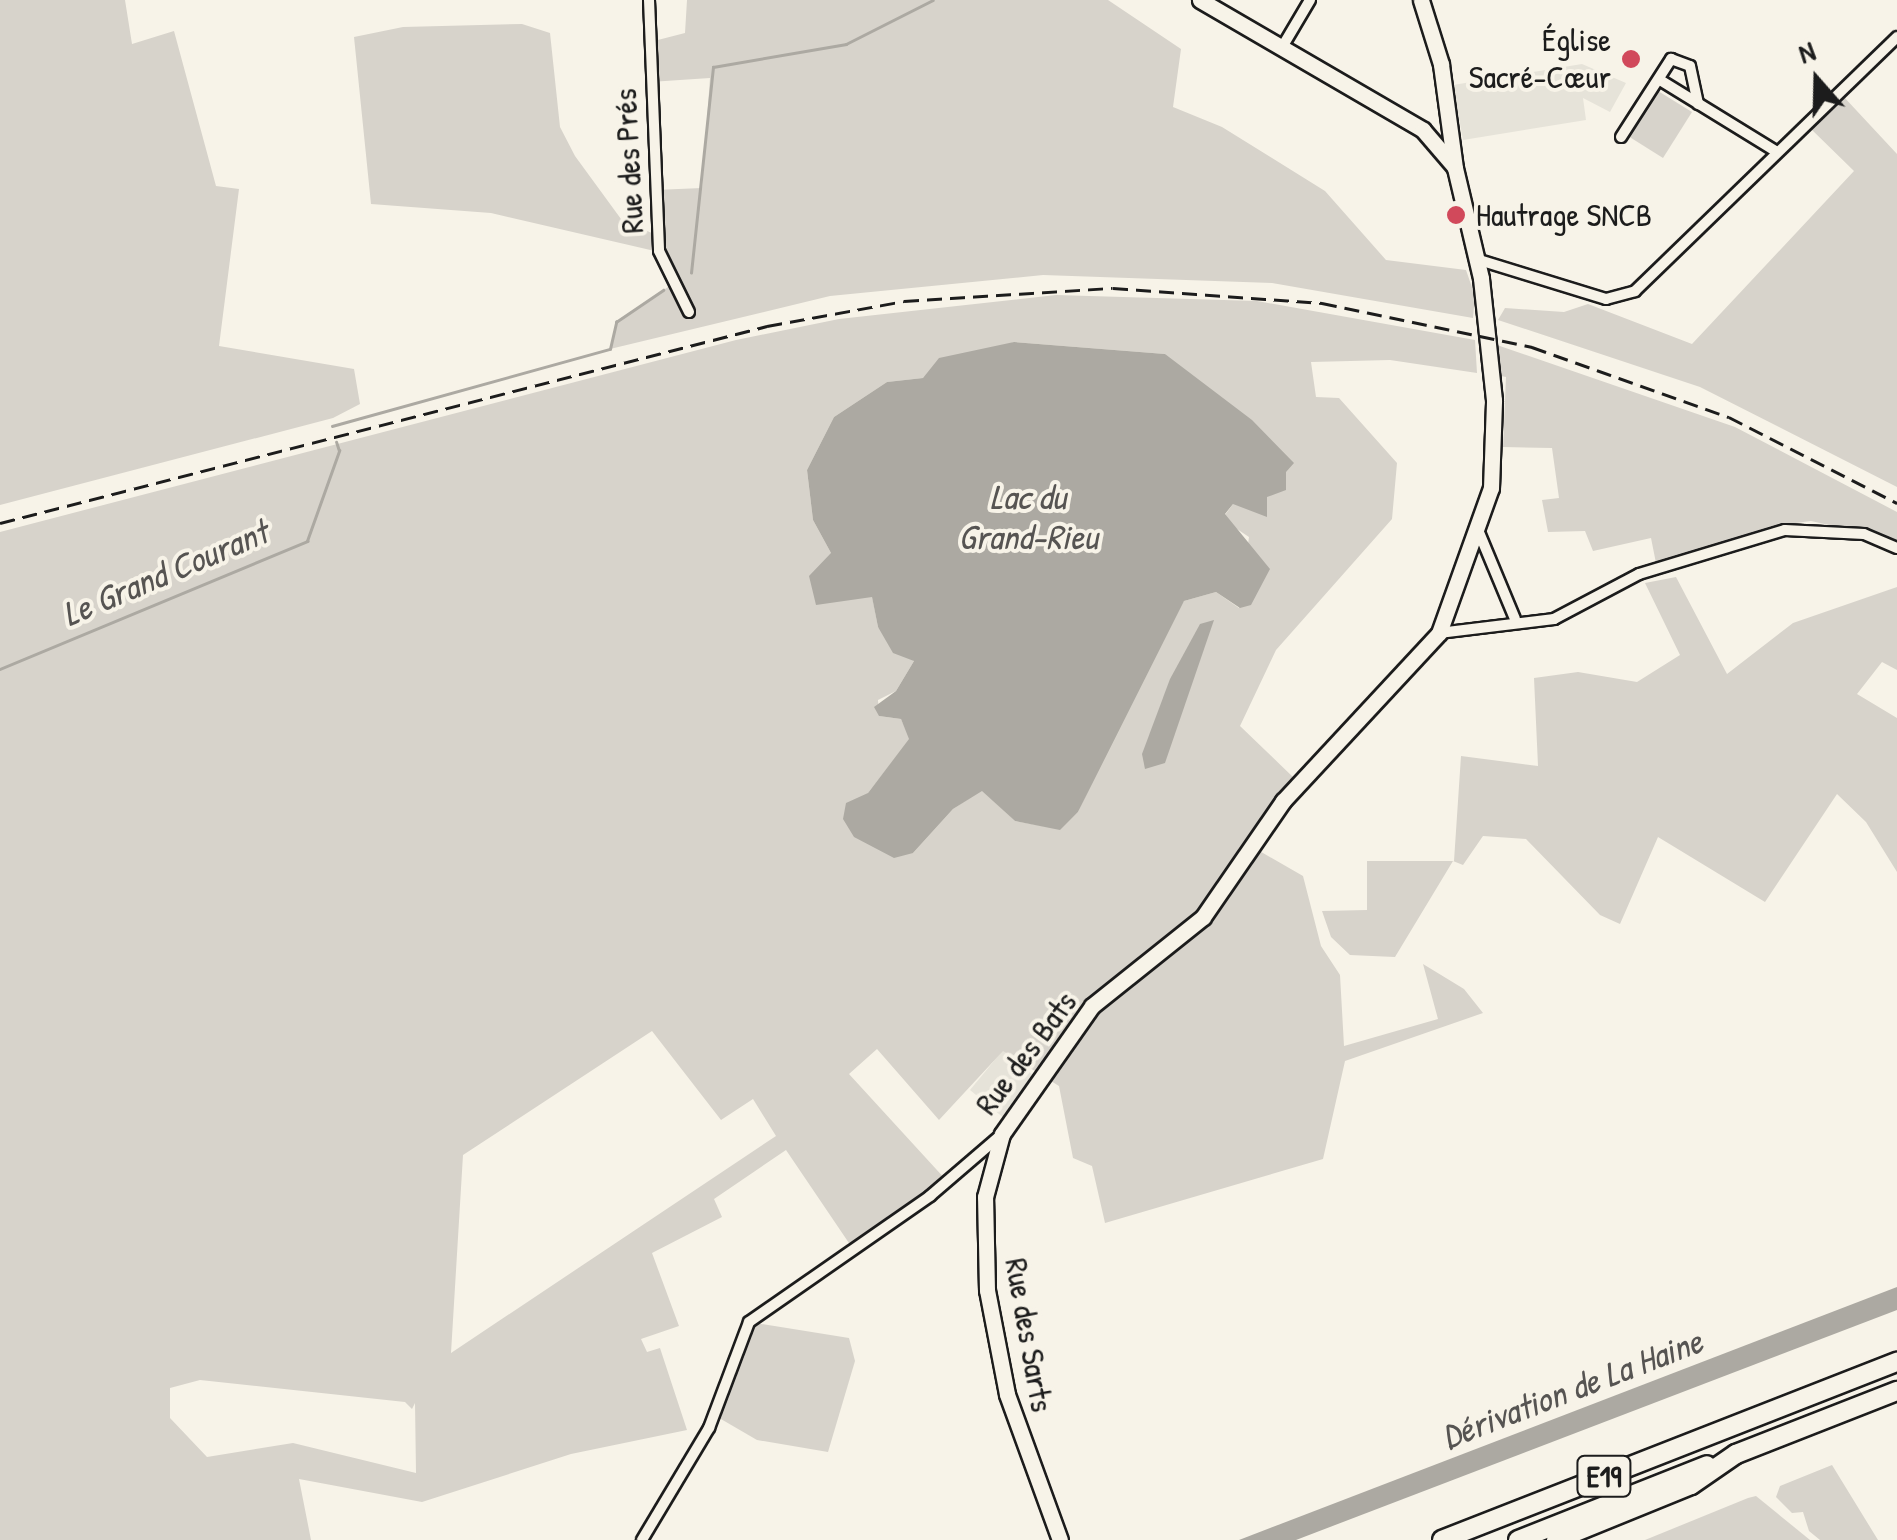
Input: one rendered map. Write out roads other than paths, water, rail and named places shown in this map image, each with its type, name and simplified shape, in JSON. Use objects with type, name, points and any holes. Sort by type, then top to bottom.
[{"type":"highway","name":"E19","points":[[1442,1540],[1897,1362]]},
{"type":"highway","name":"E19","points":[[1518,1540],[1897,1391]]},
{"type":"highway","points":[[1556,1540],[1690,1485],[1736,1454]]},
{"type":"street","name":"Rue des Prés","points":[[649,0],[659,252],[689,312]]},
{"type":"street","points":[[1200,0],[1423,130],[1455,168]]},
{"type":"street","points":[[1281,49],[1310,0]]},
{"type":"street","name":"Rue des Bats","points":[[642,1540],[701,1444],[749,1322],[930,1196],[1002,1134],[1092,1006],[1203,917],[1283,801],[1439,632],[1478,530],[1495,450],[1476,259],[1455,168],[1441,64],[1421,0]]},
{"type":"street","points":[[1476,259],[1590,296],[1622,298],[1649,280],[1897,36]]},
{"type":"street","points":[[1621,137],[1671,59],[1684,59],[1698,104]]},
{"type":"street","points":[[1660,80],[1776,152]]},
{"type":"street","points":[[1478,530],[1515,618]]},
{"type":"street","points":[[1439,632],[1515,618],[1554,619],[1639,574],[1785,530],[1864,534],[1897,548]]},
{"type":"street","name":"Rue des Sarts","points":[[1002,1134],[985,1197],[987,1290],[1012,1412],[1058,1534]]},
{"type":"water","name":"Lac du Grand-Rieu","points":[[1014,342],[1165,354],[1252,420],[1294,463],[1286,472],[1286,490],[1267,497],[1267,517],[1233,504],[1225,514],[1270,569],[1251,605],[1240,608],[1216,592],[1184,601],[1078,812],[1060,830],[1015,821],[982,791],[953,809],[913,853],[894,858],[854,837],[843,819],[846,803],[868,793],[909,739],[901,719],[879,716],[874,707],[896,691],[914,661],[893,653],[878,627],[872,597],[816,605],[809,576],[831,553],[813,520],[807,470],[834,417],[887,382],[923,378],[939,358]]},
{"type":"water","points":[[1214,620],[1165,763],[1145,769],[1142,754],[1170,679],[1200,624]]},
{"type":"water","points":[[1897,1287],[1897,1310],[1296,1540],[1239,1540]]},
{"type":"waterway","name":"Le Grand Courant","points":[[691,273],[713,67],[846,44],[933,0]]},
{"type":"waterway","name":"Le Grand Courant","points":[[332,426],[610,349],[616,322],[663,290]]},
{"type":"waterway","name":"Le Grand Courant","points":[[0,669],[307,541],[339,451],[336,442]]},
{"type":"railway","points":[[0,523],[767,326],[904,301],[1113,288],[1322,303],[1532,347],[1729,417],[1897,503]]},
{"type":"place","name":"Église Sacré-Cœur","points":[[1631,59]]},
{"type":"place","name":"Hautrage SNCB","points":[[1456,215]]},
{"type":"water label","name":"Dérivation de La Haine","points":[[1572,1389]]}]
